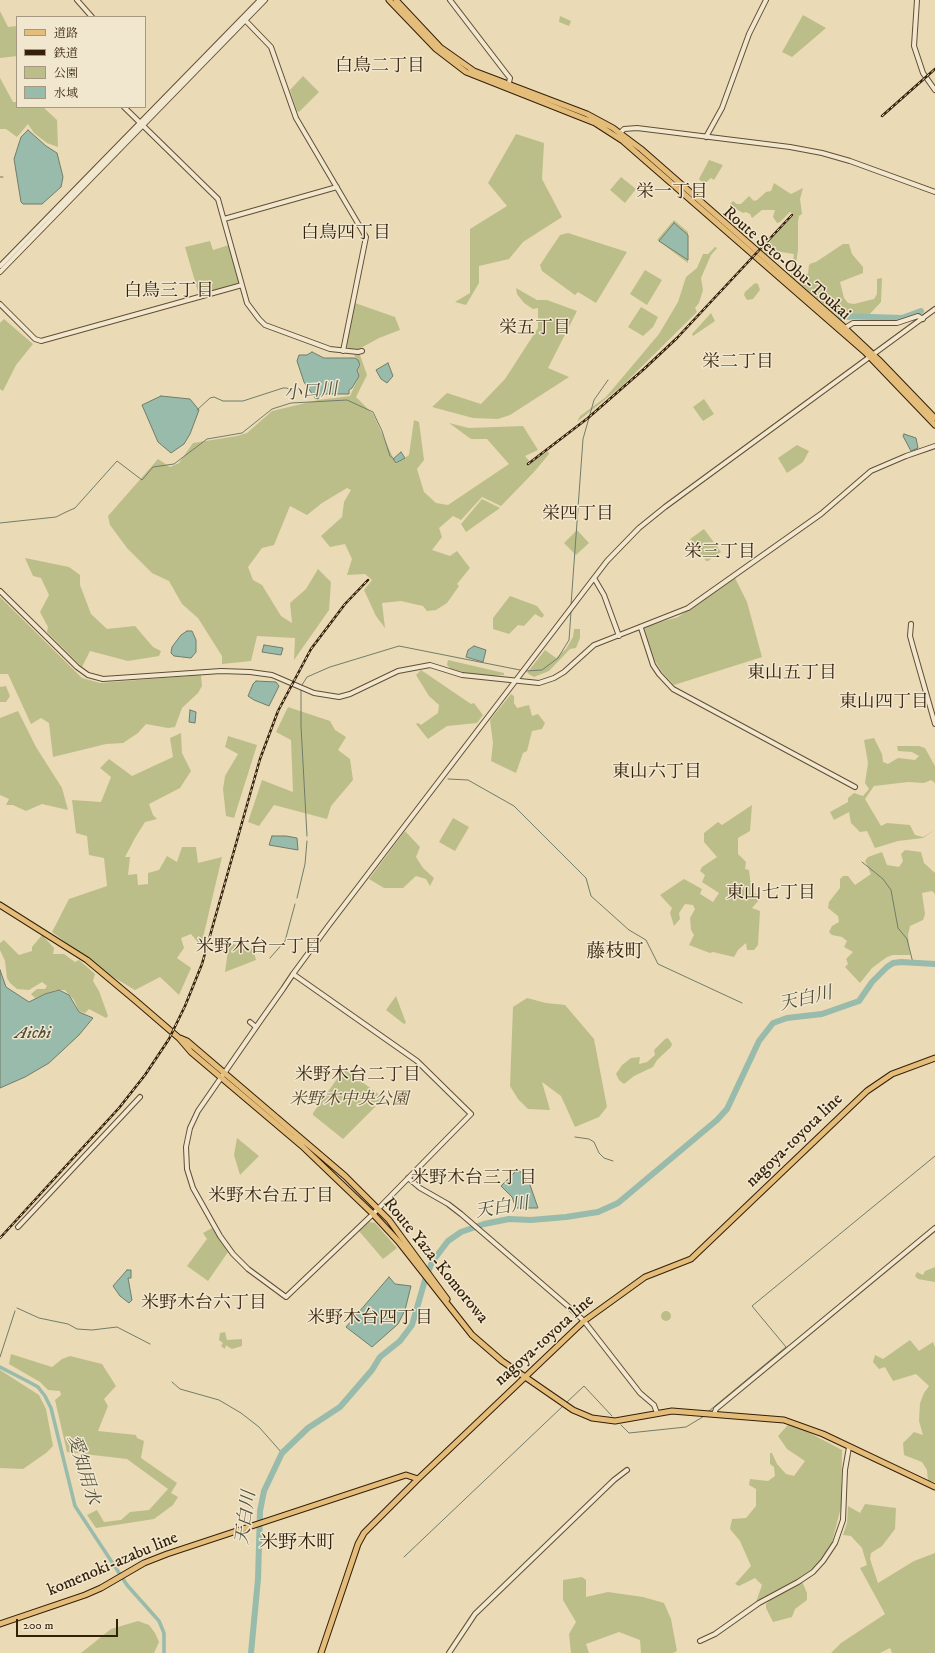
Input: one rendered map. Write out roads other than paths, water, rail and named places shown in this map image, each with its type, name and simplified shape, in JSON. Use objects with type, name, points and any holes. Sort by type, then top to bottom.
[{"type":"main road","name":"Route Seto-Obu-Toukai","points":[[390,0],[432,46],[449,61],[473,76],[587,114],[620,133],[660,165],[845,328],[935,418]]},
{"type":"main road","name":"Route Seto-Obu-Toukai","points":[[396,0],[448,54],[474,71],[508,88],[595,123],[611,132],[725,228],[872,356],[935,425]]},
{"type":"main road","name":"Route Yaza-Komorowa","points":[[0,905],[87,960],[179,1038],[187,1041],[329,1170],[373,1214],[398,1241],[472,1335],[524,1377],[573,1410],[592,1418],[615,1421],[657,1413],[677,1411],[784,1420],[799,1424],[935,1487]]},
{"type":"main road","name":"nagoya-toyota line","points":[[321,1653],[358,1544],[364,1533],[418,1479],[584,1321],[645,1277],[691,1259],[867,1091],[892,1074],[935,1058]]},
{"type":"main road","name":"Route Yaza-Komorowa","points":[[223,1074],[328,1160],[378,1209],[392,1224],[474,1334],[524,1377]]},
{"type":"main road","name":"komenoki-azabu line","points":[[0,1624],[85,1595],[154,1559],[406,1475],[418,1479]]},
{"type":"street","points":[[77,0],[91,16]]},
{"type":"street","points":[[0,272],[260,0]]},
{"type":"street","points":[[0,266],[265,0]]},
{"type":"street","points":[[450,0],[510,78],[508,88]]},
{"type":"street","points":[[706,137],[722,108],[749,34],[766,0]]},
{"type":"street","points":[[917,0],[914,46],[923,73],[935,90]]},
{"type":"street","points":[[246,20],[271,47],[296,118],[366,237],[343,351]]},
{"type":"street","points":[[125,108],[215,195],[219,201],[249,307],[265,325],[330,350],[362,351]]},
{"type":"street","points":[[620,133],[624,129],[637,128],[775,145],[822,153],[935,192]]},
{"type":"street","points":[[224,220],[337,187]]},
{"type":"street","points":[[0,304],[35,339],[41,341],[242,285]]},
{"type":"street","points":[[293,974],[419,1063],[471,1113],[470,1116],[373,1214],[286,1297],[248,1269],[233,1254],[220,1236],[193,1188],[188,1173],[186,1152],[187,1138],[194,1119],[223,1074],[293,974],[329,925],[594,578],[639,528],[665,507],[935,309]]},
{"type":"street","points":[[845,328],[853,323],[897,323],[918,316],[923,318]]},
{"type":"street","points":[[0,591],[77,667],[88,675],[98,678],[128,679],[220,671],[254,672],[272,675],[314,692],[339,697],[350,694],[398,670],[424,666],[435,666],[462,675],[539,683],[554,678],[564,672],[595,645],[680,613],[695,604],[821,514],[871,471],[906,456],[935,446]]},
{"type":"street","points":[[594,578],[604,594],[619,636]]},
{"type":"street","points":[[911,624],[910,636],[935,724]]},
{"type":"street","points":[[641,628],[653,665],[673,689],[855,787]]},
{"type":"street","points":[[250,1022],[256,1027]]},
{"type":"street","points":[[18,1227],[140,1098]]},
{"type":"street","points":[[408,1178],[426,1192],[451,1206],[472,1223],[584,1321],[640,1393],[654,1405],[657,1413]]},
{"type":"street","points":[[714,1414],[716,1409],[935,1228]]},
{"type":"street","points":[[700,1640],[715,1634],[759,1603],[798,1582],[813,1572],[823,1561],[835,1543],[843,1520],[845,1470],[849,1447]]},
{"type":"street","points":[[449,1653],[475,1614],[614,1480],[627,1470]]},
{"type":"water","points":[[28,130],[46,146],[57,153],[63,177],[61,187],[42,204],[23,204],[21,202],[14,159],[21,137]]},
{"type":"water","points":[[674,223],[688,235],[688,260],[659,241]]},
{"type":"water","points":[[312,352],[324,358],[355,358],[358,360],[360,365],[357,370],[359,376],[352,388],[349,390],[349,394],[321,394],[318,399],[315,398],[304,382],[297,361],[299,355],[307,355]]},
{"type":"water","points":[[388,363],[393,376],[387,383],[381,379],[376,370]]},
{"type":"water","points":[[161,396],[190,399],[199,410],[190,434],[184,444],[171,453],[158,442],[142,405]]},
{"type":"water","points":[[904,434],[916,438],[918,448],[911,451],[903,436]]},
{"type":"water","points":[[401,452],[405,458],[396,463],[393,459]]},
{"type":"water","points":[[187,631],[192,631],[196,640],[196,652],[191,658],[174,656],[171,653],[172,647],[181,635]]},
{"type":"water","points":[[264,645],[283,648],[281,655],[262,652]]},
{"type":"water","points":[[474,646],[486,650],[483,662],[466,657],[468,650]]},
{"type":"water","points":[[256,681],[276,682],[279,686],[269,706],[248,696],[253,684]]},
{"type":"water","points":[[190,710],[196,712],[195,723],[189,722]]},
{"type":"water","points":[[272,836],[297,838],[298,850],[269,845]]},
{"type":"water","name":"Aichi","points":[[0,970],[6,987],[29,1002],[45,994],[59,990],[69,995],[79,1012],[93,1018],[79,1035],[49,1063],[25,1077],[0,1088]]},
{"type":"water","points":[[518,1169],[524,1176],[526,1183],[529,1182],[538,1208],[516,1208],[512,1197],[501,1186]]},
{"type":"water","points":[[127,1270],[131,1270],[131,1278],[128,1278],[132,1300],[129,1303],[120,1296],[113,1286]]},
{"type":"water","points":[[389,1277],[395,1284],[411,1286],[405,1310],[398,1324],[372,1347],[346,1327]]},
{"type":"waterway","points":[[841,316],[902,318],[921,311]]},
{"type":"waterway","points":[[571,605],[583,439],[594,400],[608,380]]},
{"type":"waterway","points":[[197,410],[210,398],[214,397],[223,401],[243,401],[283,388],[287,388],[292,392],[297,390]]},
{"type":"waterway","name":"小口川","points":[[0,523],[56,517],[75,508],[117,461],[142,480],[153,467],[174,464],[207,439],[242,433],[272,409],[291,403],[347,400],[373,412],[382,431],[390,456],[394,459]]},
{"type":"waterway","points":[[526,671],[542,670],[558,658],[569,640],[571,612]]},
{"type":"waterway","points":[[302,685],[307,677],[330,667],[399,646],[520,670]]},
{"type":"waterway","points":[[301,690],[301,726],[307,836]]},
{"type":"waterway","points":[[448,779],[468,780],[514,806],[586,878],[591,896],[629,930],[646,940],[658,964],[742,1003]]},
{"type":"waterway","points":[[297,898],[305,864],[307,841]]},
{"type":"waterway","points":[[862,862],[883,879],[891,890],[898,928],[907,939],[913,963]]},
{"type":"waterway","points":[[270,958],[285,941],[295,904]]},
{"type":"waterway","name":"天白川","points":[[251,1653],[258,1579],[260,1511],[264,1491],[282,1453],[308,1428],[340,1407],[372,1370],[380,1357],[400,1341],[412,1325],[425,1280],[432,1262],[448,1241],[461,1232],[484,1224],[509,1219],[531,1220],[598,1212],[618,1203],[717,1120],[727,1109],[759,1041],[773,1023],[787,1018],[822,1014],[859,1001],[872,982],[893,963],[935,964]]},
{"type":"waterway","points":[[575,1137],[589,1139],[594,1142],[599,1153],[604,1158],[613,1161]]},
{"type":"waterway","points":[[709,1411],[786,1347],[752,1306],[935,1156]]},
{"type":"waterway","points":[[17,1308],[39,1318],[68,1324],[77,1329],[92,1330],[117,1327],[150,1344]]},
{"type":"waterway","points":[[0,1357],[15,1311]]},
{"type":"waterway","name":"愛知用水","points":[[0,1367],[38,1387],[45,1396],[51,1408],[75,1506],[127,1585],[159,1621],[164,1633],[164,1653]]},
{"type":"waterway","points":[[172,1382],[180,1389],[219,1400],[241,1413],[259,1427],[282,1453]]},
{"type":"waterway","points":[[566,1403],[584,1386],[612,1416]]},
{"type":"waterway","points":[[404,1557],[563,1406]]},
{"type":"waterway","points":[[621,1425],[629,1433],[686,1427],[706,1415]]},
{"type":"railway","points":[[882,116],[935,69]]},
{"type":"railway","points":[[528,464],[588,418],[677,338],[792,215]]},
{"type":"railway","points":[[0,1238],[119,1108],[145,1075],[169,1039],[185,1006],[202,964],[260,759],[278,711],[311,649],[345,604],[368,580]]},
{"type":"district","name":"白鳥二丁目","points":[[380,67]]},
{"type":"district","name":"栄一丁目","points":[[672,193]]},
{"type":"district","name":"白鳥四丁目","points":[[346,234]]},
{"type":"district","name":"白鳥三丁目","points":[[169,292]]},
{"type":"district","name":"栄五丁目","points":[[535,329]]},
{"type":"district","name":"栄二丁目","points":[[738,363]]},
{"type":"district","name":"栄四丁目","points":[[578,515]]},
{"type":"district","name":"栄三丁目","points":[[720,553]]},
{"type":"district","name":"東山五丁目","points":[[792,674]]},
{"type":"district","name":"東山四丁目","points":[[884,703]]},
{"type":"district","name":"東山六丁目","points":[[657,773]]},
{"type":"district","name":"東山七丁目","points":[[771,894]]},
{"type":"district","name":"米野木台一丁目","points":[[259,948]]},
{"type":"district","name":"藤枝町","points":[[615,953]]},
{"type":"district","name":"米野木台二丁目","points":[[358,1076]]},
{"type":"district","name":"米野木台三丁目","points":[[474,1179]]},
{"type":"district","name":"米野木台五丁目","points":[[271,1197]]},
{"type":"district","name":"米野木台六丁目","points":[[204,1304]]},
{"type":"district","name":"米野木台四丁目","points":[[370,1319]]},
{"type":"district","name":"米野木町","points":[[297,1544]]},
{"type":"park label","name":"米野木中央公園","points":[[349,1100]]}]
